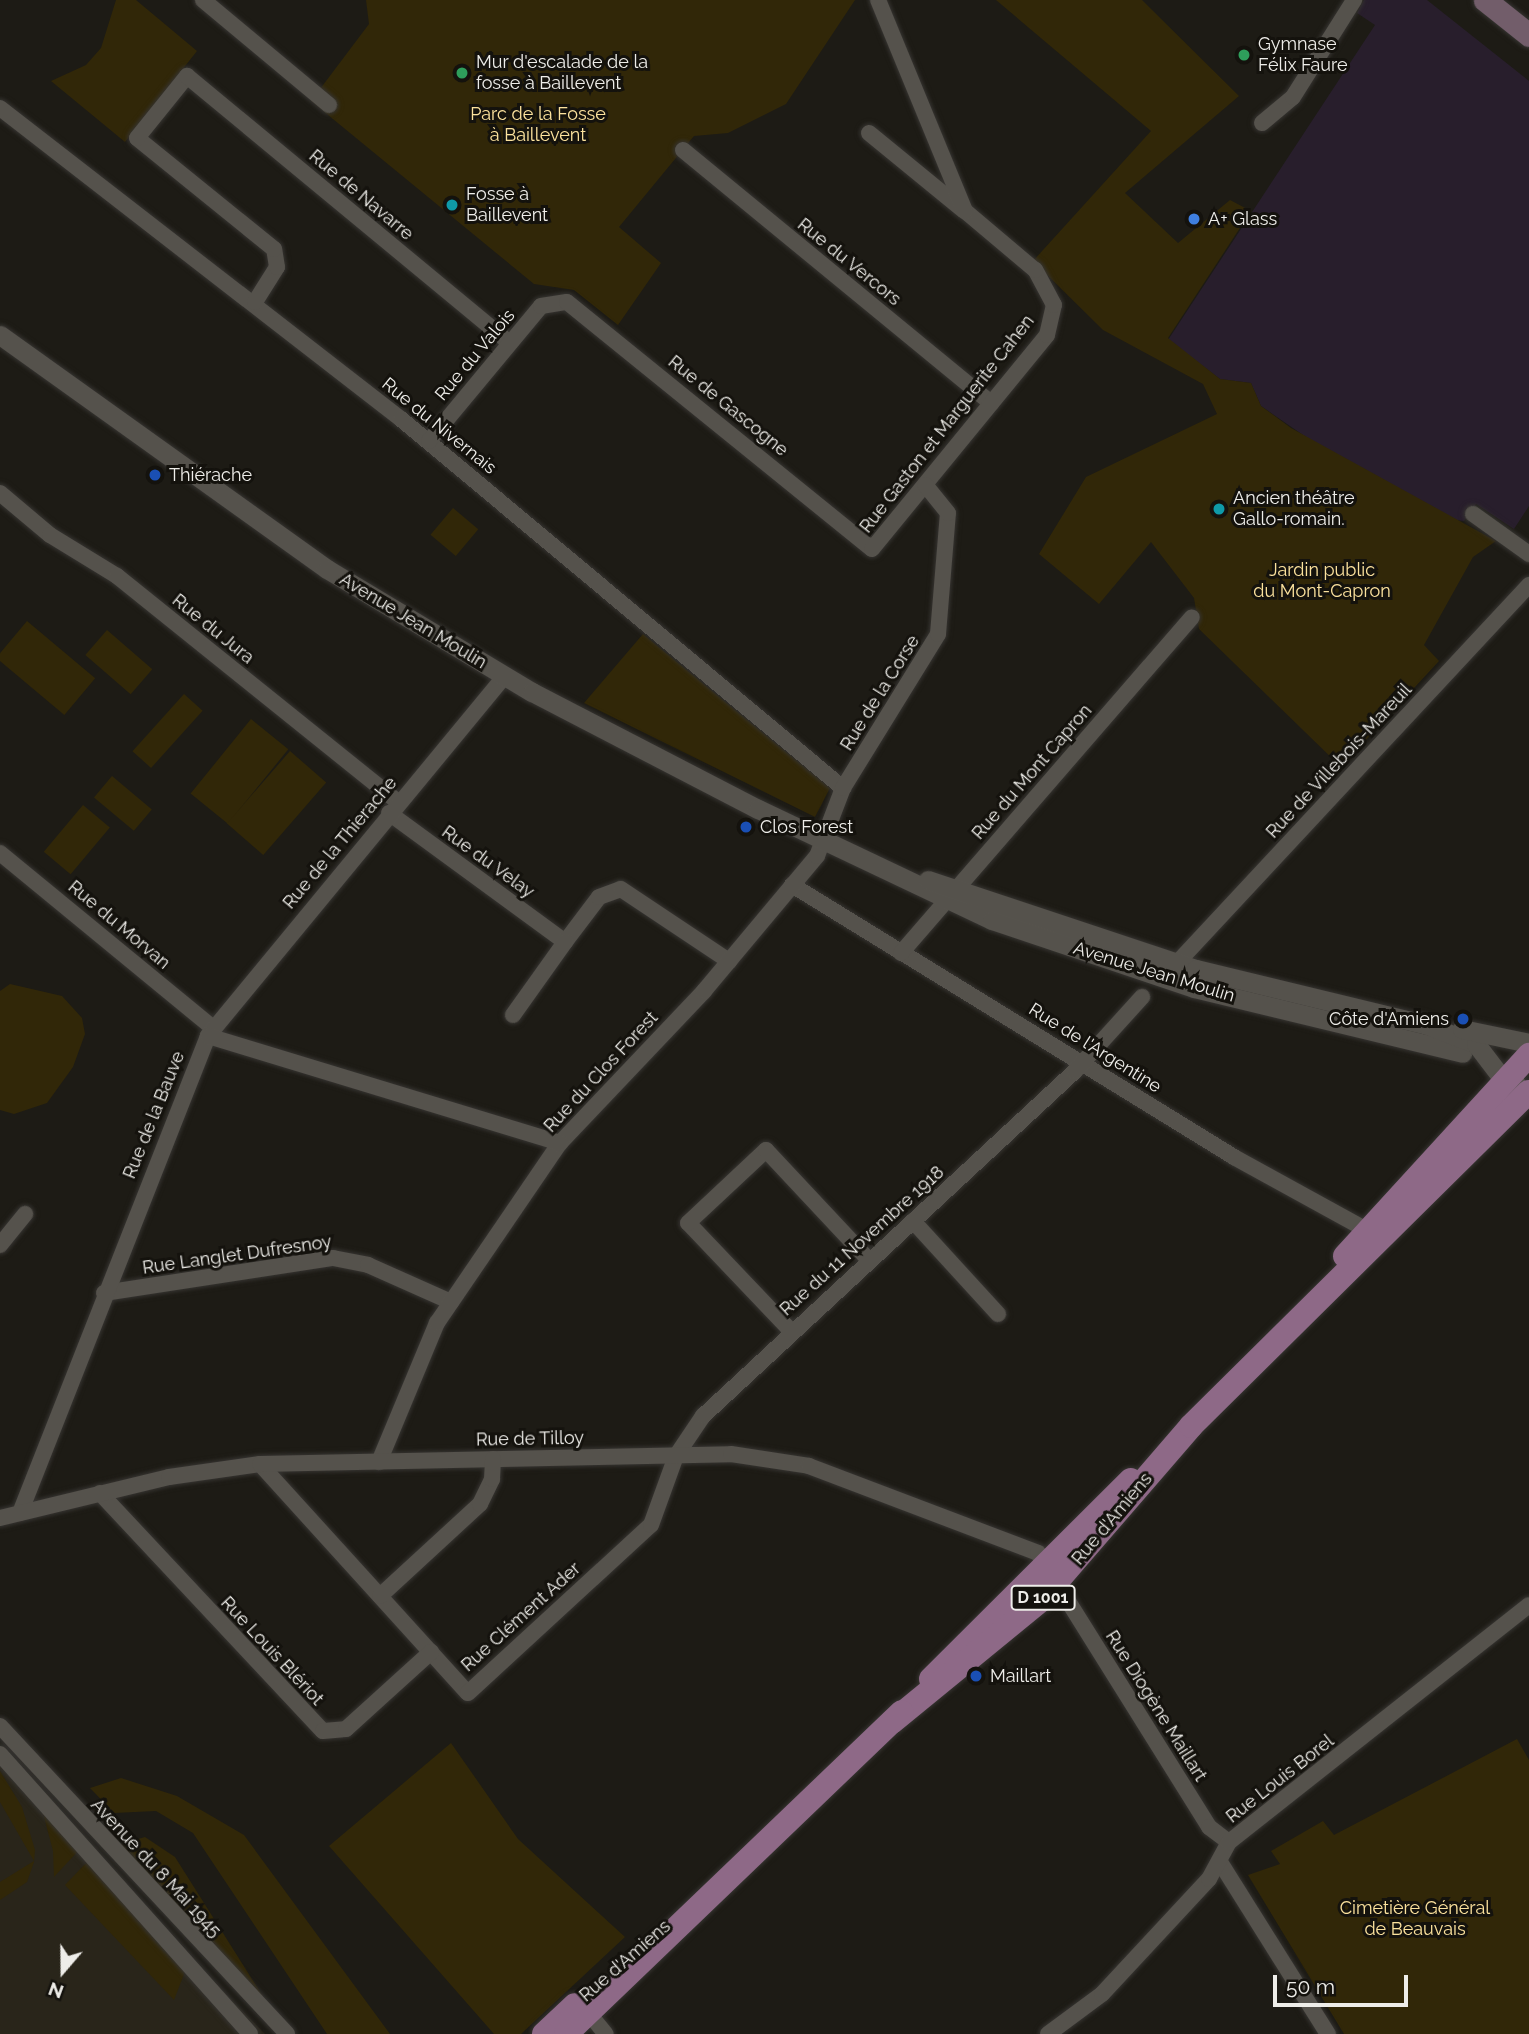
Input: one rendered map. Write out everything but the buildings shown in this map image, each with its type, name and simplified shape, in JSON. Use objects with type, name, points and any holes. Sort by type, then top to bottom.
[{"type":"main road","points":[[1485,0],[1529,35]]},
{"type":"main road","name":"Rue d'Amiens","points":[[544,2034],[584,2007],[1052,1572],[1374,1234],[1510,1079],[1526,1047]]},
{"type":"main road","name":"Rue d'Amiens","points":[[1374,1234],[1529,1092]]},
{"type":"main road","name":"Rue d'Amiens","points":[[566,2034],[584,2007]]},
{"type":"street","points":[[203,0],[329,105]]},
{"type":"street","name":"Rue Gaston et Marguerite Cahen","points":[[872,550],[1047,335],[1053,296],[1035,270],[965,211],[878,0]]},
{"type":"street","points":[[1262,123],[1293,97],[1354,0]]},
{"type":"street","name":"Rue de Navarre","points":[[255,302],[277,267],[274,249],[137,138],[187,76],[510,343]]},
{"type":"street","name":"Rue du Nivernais","points":[[0,108],[103,194],[255,302],[429,441],[843,788]]},
{"type":"street","points":[[869,133],[965,211]]},
{"type":"street","name":"Rue du Vercors","points":[[683,150],[991,403]]},
{"type":"street","name":"Rue du Valois","points":[[429,441],[541,306],[555,300]]},
{"type":"street","name":"Rue de Gascogne","points":[[555,300],[577,307],[872,550]]},
{"type":"street","name":"Avenue Jean Moulin","points":[[0,335],[295,548],[505,676],[823,840],[951,894],[1179,983],[1462,1053]]},
{"type":"street","name":"Rue de la Corse","points":[[823,840],[843,788],[927,656],[941,624],[948,513],[925,485]]},
{"type":"street","name":"Rue du Jura","points":[[3,503],[117,576],[393,807]]},
{"type":"street","points":[[1473,514],[1529,554]]},
{"type":"street","name":"Rue de Villebois-Mareuil","points":[[1177,963],[1529,585]]},
{"type":"street","name":"Rue du Mont Capron","points":[[901,953],[1192,617]]},
{"type":"street","name":"Rue de la Thierache","points":[[210,1032],[393,807],[505,676]]},
{"type":"street","name":"Rue du Velay","points":[[393,807],[565,942]]},
{"type":"street","name":"Rue du Clos Forest","points":[[379,1462],[451,1302],[559,1143],[729,961],[792,885],[823,840]]},
{"type":"street","name":"Rue du Morvan","points":[[0,853],[210,1032]]},
{"type":"street","name":"Rue de l'Argentine","points":[[792,885],[1083,1063],[1374,1234]]},
{"type":"street","points":[[513,1015],[599,897],[621,889],[729,961]]},
{"type":"street","name":"Avenue Jean Moulin","points":[[951,894],[1177,963],[1526,1047]]},
{"type":"street","points":[[1083,1063],[1142,998]]},
{"type":"street","name":"Avenue Jean Moulin","points":[[1427,1024],[1476,1044],[1510,1079]]},
{"type":"street","points":[[210,1032],[559,1143]]},
{"type":"street","name":"Rue de la Bauve","points":[[20,1513],[104,1293],[210,1032]]},
{"type":"street","name":"Rue du 11 Novembre 1918","points":[[676,1456],[703,1416],[1083,1063]]},
{"type":"street","points":[[791,1332],[688,1223],[766,1150],[869,1260]]},
{"type":"street","points":[[0,1245],[25,1214]]},
{"type":"street","points":[[913,1221],[998,1314]]},
{"type":"street","name":"Rue Langlet Dufresnoy","points":[[104,1293],[332,1258],[368,1265],[451,1302]]},
{"type":"street","name":"Rue de Tilloy","points":[[0,1518],[100,1493],[260,1464],[744,1455],[809,1466],[1016,1541],[1052,1572]]},
{"type":"street","name":"Rue Clément Ader","points":[[260,1464],[468,1693],[651,1525],[676,1456]]},
{"type":"street","points":[[380,1596],[480,1504],[493,1459]]},
{"type":"street","name":"Rue Louis Blériot","points":[[100,1493],[323,1731],[346,1729],[431,1652]]},
{"type":"street","name":"Rue Diogène Maillart","points":[[1052,1572],[1209,1827],[1229,1842]]},
{"type":"street","name":"Rue Louis Borel","points":[[1048,2034],[1102,1994],[1220,1862],[1229,1842],[1529,1605]]},
{"type":"street","name":"Avenue du 8 Mai 1945","points":[[0,1726],[287,2034]]},
{"type":"street","name":"Avenue du 8 Mai 1945","points":[[0,1754],[191,1960],[250,2034]]},
{"type":"street","points":[[1220,1862],[1328,2034]]},
{"type":"street","points":[[584,2007],[606,2034]]},
{"type":"shaded area","points":[[1364,0],[1427,0],[1529,81],[1529,506],[1514,529],[1476,504],[1464,521],[1421,516],[1261,406],[1251,383],[1220,379],[1168,340],[1375,25],[1357,13]]},
{"type":"shaded area","points":[[0,1761],[48,1810],[265,2034],[0,2034]]},
{"type":"green space","points":[[116,0],[136,0],[197,51],[125,142],[51,81],[86,65],[101,48]]},
{"type":"green space","name":"Parc de la Fosse à Baillevent","points":[[366,0],[855,0],[786,104],[728,133],[694,136],[619,227],[661,263],[618,325],[574,290],[534,284],[311,101],[369,24]]},
{"type":"green space","name":"Jardin public du Mont-Capron","points":[[996,0],[1142,0],[1239,96],[1125,193],[1178,243],[1230,200],[1251,211],[1168,338],[1220,379],[1251,383],[1261,406],[1291,428],[1496,541],[1473,557],[1424,645],[1439,661],[1341,767],[1199,629],[1194,598],[1151,542],[1099,604],[1039,554],[1086,477],[1217,414],[1203,384],[1103,330],[1033,261],[1151,131]]},
{"type":"green space","points":[[453,508],[478,529],[456,556],[431,535]]},
{"type":"green space","points":[[27,621],[95,678],[64,715],[0,661],[0,653]]},
{"type":"green space","points":[[107,630],[152,669],[131,694],[85,655]]},
{"type":"green space","points":[[643,634],[830,788],[815,817],[584,703]]},
{"type":"green space","points":[[184,694],[203,711],[151,768],[132,751]]},
{"type":"green space","points":[[251,719],[288,749],[228,824],[191,794]]},
{"type":"green space","points":[[290,751],[326,782],[263,855],[227,823]]},
{"type":"green space","points":[[112,776],[152,809],[134,831],[94,797]]},
{"type":"green space","points":[[83,805],[110,827],[71,874],[44,852]]},
{"type":"green space","points":[[10,984],[62,996],[82,1018],[85,1034],[73,1067],[47,1103],[14,1114],[0,1110],[0,991]]},
{"type":"green space","name":"Cimetière Général de Beauvais","points":[[1517,1739],[1529,1760],[1529,2034],[1344,2034],[1248,1875],[1280,1864],[1271,1851],[1323,1821],[1334,1835]]},
{"type":"green space","points":[[451,1743],[518,1839],[625,1937],[521,2034],[494,2034],[329,1846]]},
{"type":"green space","points":[[0,1771],[22,1807],[35,1850],[34,1862],[27,1882],[0,1900],[0,1882],[34,1861],[0,1802]]},
{"type":"green space","points":[[121,1778],[177,1796],[244,1835],[390,2034],[327,2034],[193,1833],[156,1811],[114,1813],[90,1788]]},
{"type":"green space","points":[[42,1809],[79,1850],[54,1877],[53,1851]]},
{"type":"green space","points":[[145,1837],[175,1857],[269,2006],[118,1845]]},
{"type":"green space","points":[[90,1859],[186,1969],[174,2000],[65,1885]]},
{"type":"place","name":"Gymnase Félix Faure","points":[[1244,55]]},
{"type":"place","name":"Mur d'escalade de la fosse à Baillevent","points":[[462,73]]},
{"type":"place","name":"Fosse à Baillevent","points":[[452,205]]},
{"type":"place","name":"A+ Glass","points":[[1194,219]]},
{"type":"place","name":"Thiérache","points":[[155,475]]},
{"type":"place","name":"Ancien théâtre Gallo-romain.","points":[[1219,509]]},
{"type":"place","name":"Clos Forest","points":[[746,827]]},
{"type":"place","name":"Côte d'Amiens","points":[[1463,1019]]},
{"type":"place","name":"Maillart","points":[[976,1676]]}]
